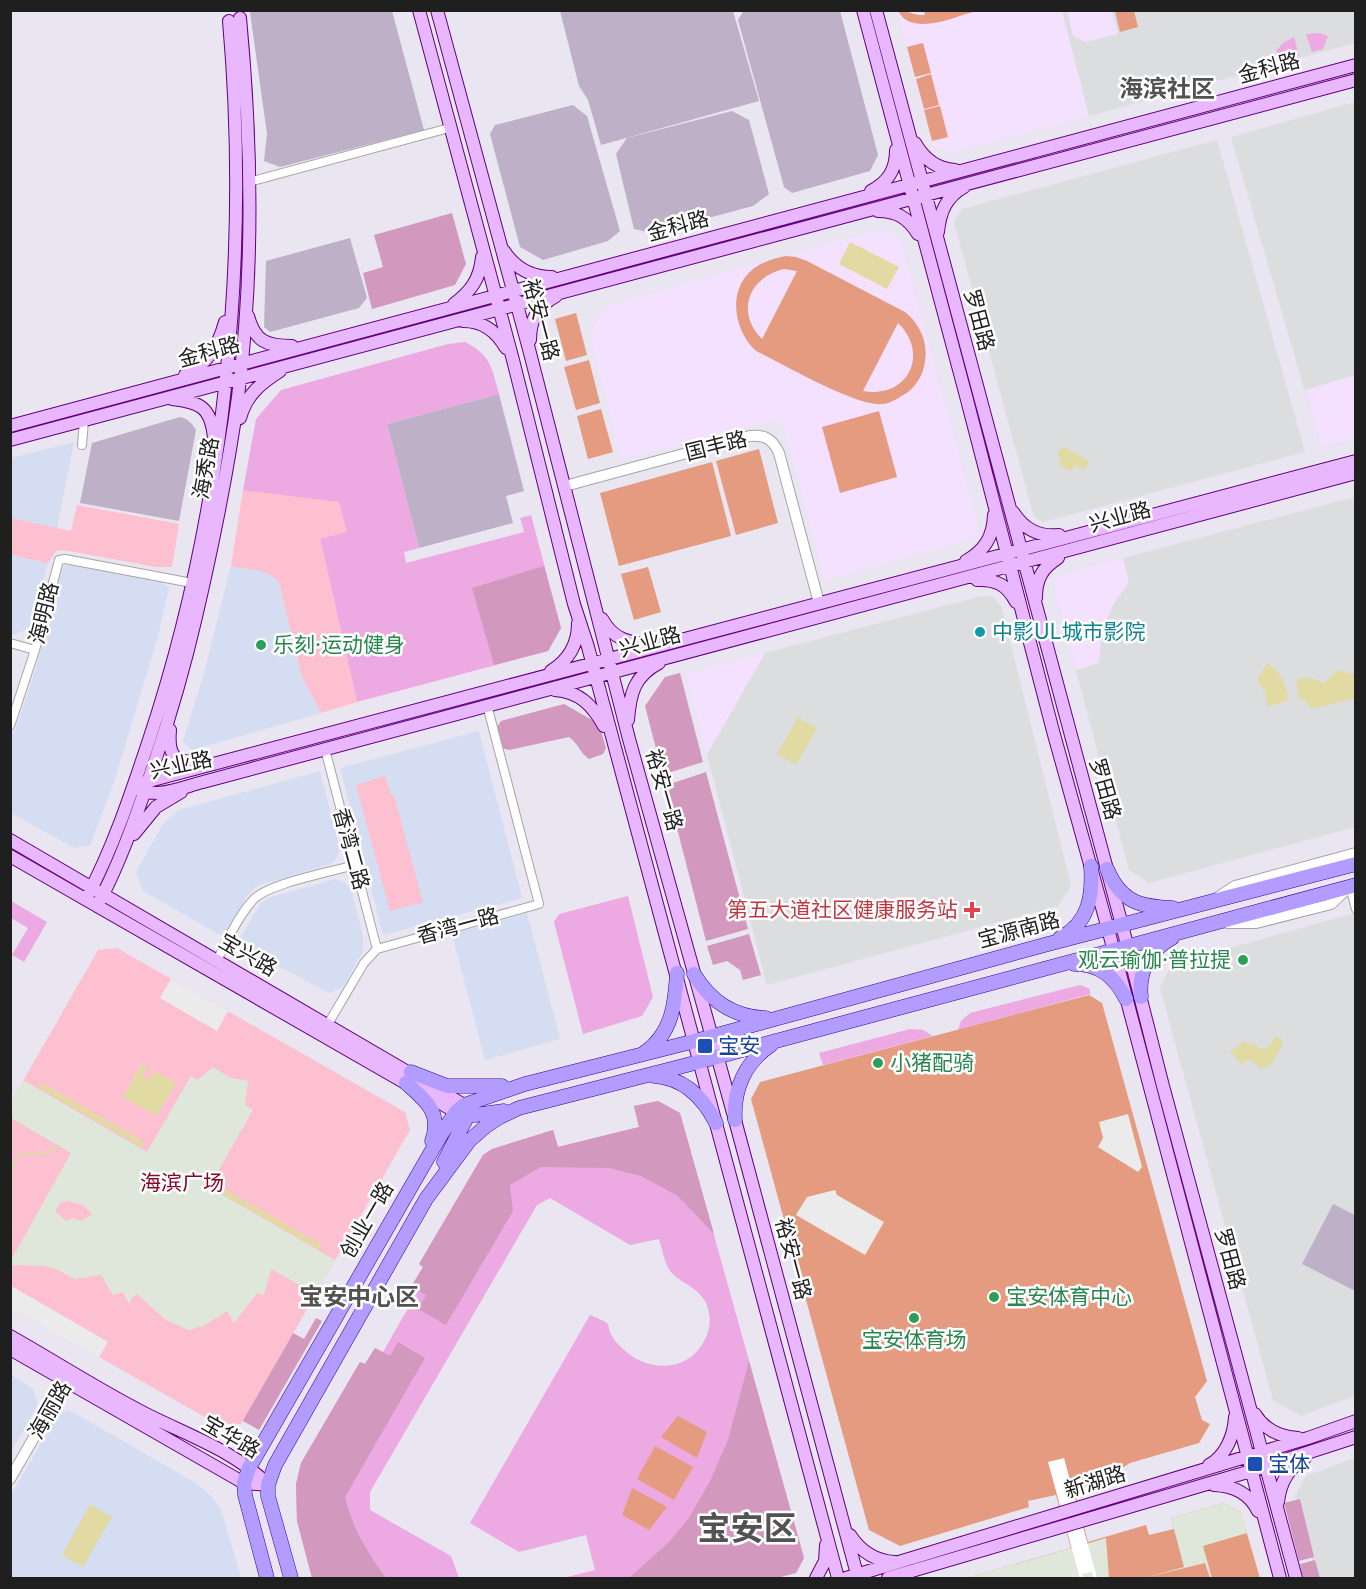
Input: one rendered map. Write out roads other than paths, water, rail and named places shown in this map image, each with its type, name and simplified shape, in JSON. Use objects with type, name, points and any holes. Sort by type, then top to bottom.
[{"type":"main road","name":"裕安一路","points":[[419,10],[513,360],[574,604],[596,676],[677,973],[838,1578]]},
{"type":"main road","name":"裕安一路","points":[[437,10],[517,303],[630,739],[845,1528],[854,1577]]},
{"type":"main road","name":"罗田路","points":[[863,10],[1280,1578]]},
{"type":"main road","name":"罗田路","points":[[876,10],[1296,1578]]},
{"type":"main road","name":"海秀路","points":[[86,899],[108,853],[134,785],[169,676],[192,583],[216,460],[234,289],[237,155],[235,20],[247,88],[249,182],[246,306],[240,378],[228,456],[210,558],[184,669],[146,787],[121,855],[97,906]]},
{"type":"main road","name":"金科路","points":[[10,426],[1356,65]]},
{"type":"main road","points":[[1303,79],[1308,79],[1312,84],[1307,93]]},
{"type":"main road","name":"金科路","points":[[10,440],[1356,80]]},
{"type":"main road","points":[[909,132],[924,156],[932,164],[950,170],[972,168]]},
{"type":"main road","points":[[856,199],[876,188],[891,174],[896,159],[895,137]]},
{"type":"main road","points":[[939,245],[940,216],[947,201],[976,181]]},
{"type":"main road","points":[[856,213],[885,211],[898,214],[912,225],[924,244]]},
{"type":"main road","points":[[500,245],[508,258],[526,272],[540,276],[565,276]]},
{"type":"main road","points":[[450,307],[476,282],[483,249]]},
{"type":"main road","points":[[167,384],[199,367],[214,351],[221,336],[234,289]]},
{"type":"main road","points":[[530,353],[530,330],[534,316],[544,303],[566,290]]},
{"type":"main road","points":[[246,306],[250,326],[260,339],[278,346],[308,346]]},
{"type":"main road","points":[[452,320],[475,322],[488,327],[498,337],[513,360]]},
{"type":"main road","points":[[228,456],[248,398],[257,386],[290,364]]},
{"type":"main road","points":[[164,398],[195,402],[204,408],[212,421],[216,460]]},
{"type":"main road","name":"兴业路","points":[[146,787],[227,759],[1356,461]]},
{"type":"main road","name":"兴业路","points":[[134,785],[146,787],[155,793],[194,784],[1356,473]]},
{"type":"main road","points":[[1006,498],[1016,517],[1030,530],[1052,536],[1078,535]]},
{"type":"main road","points":[[954,568],[975,555],[988,541],[993,524],[994,501]]},
{"type":"main road","points":[[1037,614],[1036,591],[1041,572],[1058,558],[1079,549]]},
{"type":"main road","points":[[958,581],[990,580],[1000,583],[1013,595],[1024,617]]},
{"type":"main road","points":[[594,600],[603,622],[620,639],[650,644],[678,641]]},
{"type":"main road","points":[[540,677],[561,664],[574,645],[578,624],[574,604]]},
{"type":"main road","points":[[630,739],[630,702],[634,684],[642,674],[655,665],[682,654]]},
{"type":"main road","points":[[545,690],[565,691],[584,700],[597,715],[612,741]]},
{"type":"main road","points":[[171,712],[169,746],[177,759],[186,762],[227,759]]},
{"type":"main road","points":[[121,855],[141,824],[156,807],[194,784]]},
{"type":"main road","name":"宝兴路","points":[[10,840],[328,1024],[463,1111]]},
{"type":"main road","name":"宝兴路","points":[[10,856],[409,1078]]},
{"type":"main road","name":"宝源南路","points":[[695,1041],[1048,944],[1356,864]]},
{"type":"main road","points":[[1048,944],[1065,935],[1083,918],[1091,898],[1091,866]]},
{"type":"main road","points":[[1107,869],[1118,889],[1134,902],[1153,906],[1190,908]]},
{"type":"main road","name":"宝源南路","points":[[700,1062],[1353,886]]},
{"type":"main road","points":[[1141,997],[1141,977],[1150,956],[1168,940],[1187,930]]},
{"type":"main road","points":[[1063,964],[1089,965],[1107,972],[1117,982],[1126,999]]},
{"type":"main road","points":[[640,1055],[658,1041],[670,1022],[677,973]]},
{"type":"main road","points":[[694,974],[712,998],[731,1011],[751,1017],[777,1017]]},
{"type":"main road","points":[[735,1120],[735,1099],[746,1070],[760,1054],[783,1039]]},
{"type":"main road","points":[[426,1199],[463,1111],[525,1084],[695,1041]]},
{"type":"main road","name":"创业一路","points":[[268,1485],[278,1460],[426,1199],[453,1161],[474,1137],[492,1121],[519,1108],[700,1062]]},
{"type":"main road","points":[[649,1075],[677,1081],[692,1090],[704,1102],[716,1123]]},
{"type":"main road","points":[[409,1078],[456,1088],[525,1084]]},
{"type":"main road","points":[[409,1078],[435,1117],[435,1134],[427,1158]]},
{"type":"main road","points":[[463,1111],[519,1108]]},
{"type":"main road","name":"创业一路","points":[[267,1578],[245,1495],[244,1483],[249,1468],[427,1158],[463,1111]]},
{"type":"main road","name":"宝华路","points":[[10,1336],[70,1376],[244,1483],[268,1485]]},
{"type":"main road","name":"宝华路","points":[[10,1349],[203,1442],[249,1468],[268,1485]]},
{"type":"main road","points":[[1250,1404],[1257,1418],[1272,1431],[1291,1438],[1308,1438]]},
{"type":"main road","points":[[1202,1469],[1214,1463],[1227,1446],[1234,1424],[1235,1406]]},
{"type":"main road","name":"新湖路","points":[[854,1577],[907,1567],[933,1559],[1202,1469],[1308,1438],[1356,1420]]},
{"type":"main road","name":"新湖路","points":[[933,1559],[1204,1485],[1356,1437]]},
{"type":"main road","points":[[196,1454],[202,1455],[206,1452],[207,1446],[203,1442]]},
{"type":"main road","points":[[1278,1510],[1280,1490],[1289,1470],[1314,1452]]},
{"type":"main road","points":[[268,1485],[270,1506],[291,1578]]},
{"type":"main road","points":[[1204,1485],[1226,1486],[1242,1492],[1256,1506],[1266,1525]]},
{"type":"main road","points":[[845,1528],[859,1546],[872,1557],[907,1567],[897,1578]]},
{"type":"main road","points":[[816,1578],[825,1561],[825,1532]]},
{"type":"main road","name":"新湖路","points":[[888,1578],[907,1567]]},
{"type":"street","points":[[249,182],[449,128]]},
{"type":"street","points":[[82,445],[84,420]]},
{"type":"street","name":"国丰路","points":[[565,486],[750,436],[768,438],[774,443],[779,453],[819,603]]},
{"type":"street","name":"海明路","points":[[10,726],[35,650],[57,563],[61,559],[192,583]]},
{"type":"street","points":[[10,643],[35,650]]},
{"type":"street","name":"香湾一路","points":[[377,949],[539,904],[487,705]]},
{"type":"street","name":"香湾二路","points":[[325,749],[377,949]]},
{"type":"street","points":[[1213,902],[1235,886],[1356,853]]},
{"type":"street","points":[[217,960],[246,908],[259,895],[272,888],[355,865]]},
{"type":"street","points":[[1353,886],[1356,909]]},
{"type":"street","points":[[328,1024],[364,963],[377,949]]},
{"type":"street","name":"海丽路","points":[[10,1479],[70,1376]]},
{"type":"waterway","points":[[10,1187],[12,1170],[21,1155],[42,1153],[59,1146]]},
{"type":"place","name":"中影UL城市影院","points":[[980,632]]},
{"type":"place","name":"乐刻·运动健身","points":[[261,645]]},
{"type":"place","name":"第五大道社区健康服务站","points":[[972,910]]},
{"type":"place","name":"观云瑜伽·普拉提","points":[[1243,960]]},
{"type":"place","name":"宝安","points":[[705,1046]]},
{"type":"place","name":"小猪配骑","points":[[878,1063]]},
{"type":"place","name":"宝安体育中心","points":[[994,1297]]},
{"type":"place","name":"宝安体育场","points":[[914,1318]]},
{"type":"place","name":"宝体","points":[[1255,1464]]},
{"type":"district","name":"海滨社区","points":[[1167,89]]},
{"type":"district","name":"宝安中心区","points":[[359,1297]]},
{"type":"district","name":"宝安区","points":[[747,1528]]},
{"type":"park label","name":"海滨广场","points":[[182,1183]]}]
